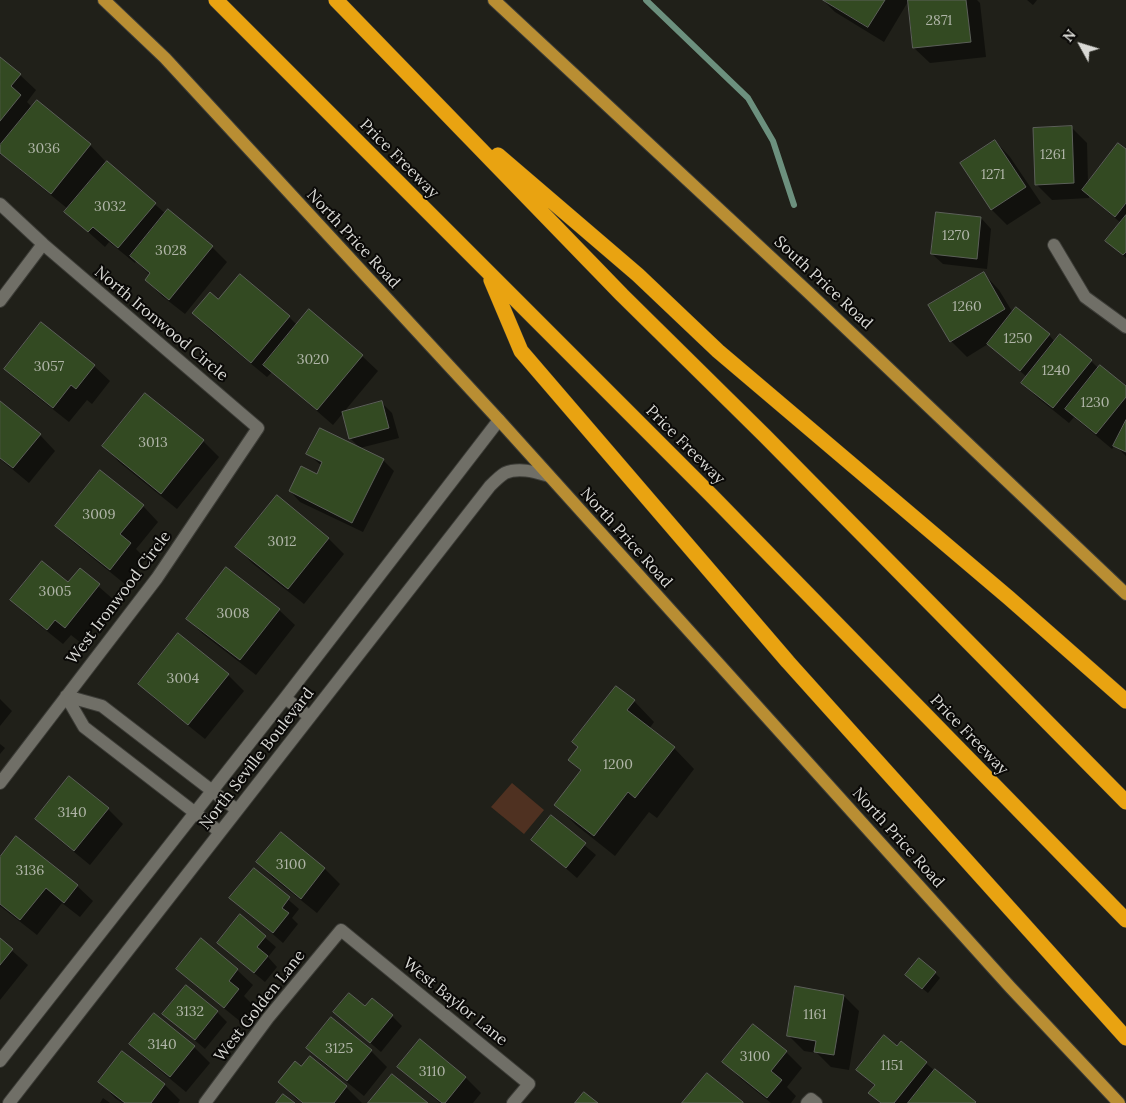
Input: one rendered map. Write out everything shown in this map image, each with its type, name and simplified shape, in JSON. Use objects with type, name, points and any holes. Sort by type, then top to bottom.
[{"type":"highway","name":"Price Freeway","points":[[216,0],[710,495],[1126,920]]},
{"type":"highway","points":[[336,0],[622,295],[765,436],[1126,802]]},
{"type":"highway","points":[[425,92],[638,275],[718,352],[1009,598],[1126,701]]},
{"type":"highway","points":[[487,272],[521,351],[788,662],[1126,1038]]},
{"type":"main road","name":"North Price Road","points":[[104,0],[165,58],[499,420],[1010,987],[1119,1103]]},
{"type":"main road","name":"South Price Road","points":[[494,0],[808,292],[1126,594]]},
{"type":"street","points":[[0,204],[43,244],[0,301]]},
{"type":"street","name":"North Ironwood Circle","points":[[43,244],[258,428]]},
{"type":"street","points":[[1054,245],[1085,297],[1126,327]]},
{"type":"street","name":"North Seville Boulevard","points":[[0,1061],[285,698],[499,420]]},
{"type":"street","name":"West Ironwood Circle","points":[[0,783],[157,578],[258,428]]},
{"type":"street","name":"North Seville Boulevard","points":[[9,1103],[490,486],[504,473],[519,470],[549,476]]},
{"type":"street","points":[[66,696],[102,706],[237,810]]},
{"type":"street","points":[[66,696],[84,727],[220,832]]},
{"type":"street","points":[[285,698],[310,716]]},
{"type":"street","name":"West Golden Lane","points":[[205,1103],[268,1018],[341,930]]},
{"type":"street","name":"West Baylor Lane","points":[[341,930],[529,1084],[513,1103]]},
{"type":"shaded area","points":[[512,783],[544,810],[524,834],[491,807]]},
{"type":"building","points":[[823,0],[885,0],[868,27]]},
{"type":"building","points":[[908,0],[966,0],[971,42],[913,48]]},
{"type":"building","points":[[0,57],[21,74],[11,86],[21,95],[0,121]]},
{"type":"building","points":[[37,100],[91,144],[51,194],[0,153],[0,145]]},
{"type":"building","points":[[1072,126],[1074,183],[1035,185],[1033,128]]},
{"type":"building","points":[[995,140],[1026,187],[991,210],[960,163]]},
{"type":"building","points":[[1118,143],[1126,149],[1126,203],[1115,217],[1082,190]]},
{"type":"building","points":[[107,161],[156,203],[118,248],[93,227],[88,232],[64,212]]},
{"type":"building","points":[[168,209],[213,246],[169,300],[145,280],[150,273],[130,256]]},
{"type":"building","points":[[936,212],[981,217],[977,259],[931,254]]},
{"type":"building","points":[[1126,215],[1126,252],[1123,255],[1105,241]]},
{"type":"building","points":[[984,272],[1005,309],[950,342],[928,305]]},
{"type":"building","points":[[240,274],[290,316],[251,363],[192,313],[210,292],[218,299]]},
{"type":"building","points":[[1016,307],[1050,334],[1020,371],[987,344]]},
{"type":"building","points":[[309,309],[363,355],[317,410],[263,365]]},
{"type":"building","points":[[41,322],[95,365],[76,389],[71,385],[53,408],[4,369]]},
{"type":"building","points":[[1060,334],[1092,360],[1053,408],[1021,383]]},
{"type":"building","points":[[1100,365],[1126,386],[1126,397],[1096,434],[1065,409]]},
{"type":"building","points":[[145,393],[204,440],[161,494],[102,446]]},
{"type":"building","points":[[0,401],[41,434],[13,468],[0,458]]},
{"type":"building","points":[[382,401],[389,428],[349,439],[342,412]]},
{"type":"building","points":[[1126,420],[1126,452],[1113,446]]},
{"type":"building","points":[[320,428],[384,459],[352,523],[289,491],[301,466],[317,474],[322,462],[306,454]]},
{"type":"building","points":[[100,470],[144,505],[120,534],[131,543],[110,570],[55,526]]},
{"type":"building","points":[[277,495],[329,538],[288,589],[235,547]]},
{"type":"building","points":[[42,561],[68,582],[80,568],[100,584],[65,628],[55,620],[47,630],[10,600]]},
{"type":"building","points":[[226,567],[280,609],[240,660],[186,619]]},
{"type":"building","points":[[178,633],[229,674],[188,725],[138,684]]},
{"type":"building","points":[[616,686],[635,700],[627,710],[675,747],[635,798],[628,792],[594,836],[554,805],[581,770],[568,760],[578,747],[572,742]]},
{"type":"building","points":[[69,776],[109,808],[74,851],[35,819]]},
{"type":"building","points":[[551,815],[586,843],[566,868],[531,840]]},
{"type":"building","points":[[281,832],[325,868],[301,899],[256,862]]},
{"type":"building","points":[[16,836],[78,885],[64,903],[46,888],[20,920],[0,904],[0,857]]},
{"type":"building","points":[[254,868],[290,897],[282,908],[289,913],[273,933],[229,898]]},
{"type":"building","points":[[240,914],[266,936],[257,947],[268,956],[254,973],[217,943]]},
{"type":"building","points":[[0,938],[13,949],[0,965]]},
{"type":"building","points":[[201,938],[238,969],[229,981],[239,989],[224,1008],[176,969]]},
{"type":"building","points":[[919,958],[936,972],[922,989],[905,975]]},
{"type":"building","points":[[186,985],[218,1011],[195,1040],[162,1014]]},
{"type":"building","points":[[795,986],[844,995],[834,1055],[814,1052],[816,1041],[787,1036]]},
{"type":"building","points":[[349,993],[365,1006],[372,998],[393,1015],[370,1043],[333,1012]]},
{"type":"building","points":[[154,1013],[195,1046],[170,1077],[129,1044]]},
{"type":"building","points":[[331,1017],[372,1050],[347,1081],[306,1048]]},
{"type":"building","points":[[753,1024],[787,1051],[771,1071],[782,1080],[767,1098],[722,1062]]},
{"type":"building","points":[[884,1035],[897,1046],[901,1041],[927,1062],[894,1103],[881,1103],[868,1093],[875,1085],[856,1070]]},
{"type":"building","points":[[420,1039],[466,1077],[445,1103],[442,1103],[397,1067]]},
{"type":"building","points":[[122,1051],[165,1084],[151,1103],[125,1103],[98,1082]]},
{"type":"building","points":[[310,1056],[347,1086],[334,1103],[303,1103],[278,1082],[295,1061],[301,1066]]},
{"type":"building","points":[[935,1069],[976,1102],[908,1103]]},
{"type":"building","points":[[707,1073],[743,1102],[743,1103],[682,1103]]},
{"type":"building","points":[[392,1074],[428,1103],[368,1103]]},
{"type":"building","points":[[584,1092],[598,1103],[575,1103]]},
{"type":"building","points":[[283,1094],[295,1103],[276,1103]]},
{"type":"waterway","points":[[646,0],[748,98],[773,141],[794,205]]}]
